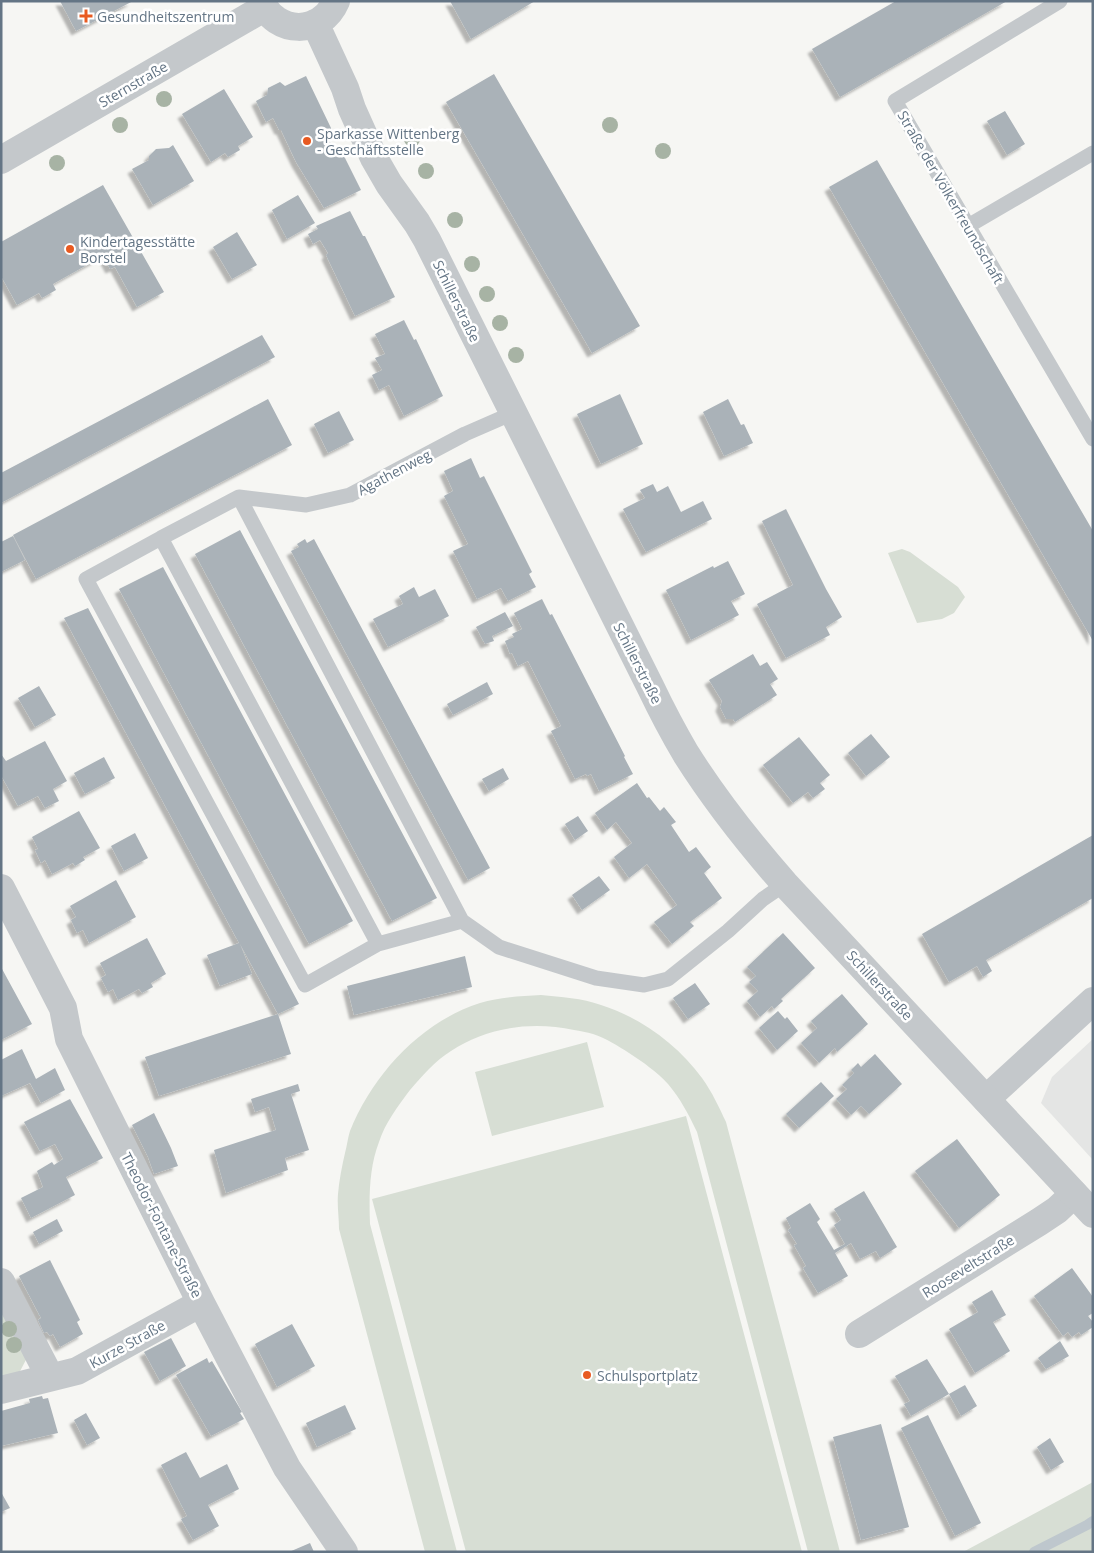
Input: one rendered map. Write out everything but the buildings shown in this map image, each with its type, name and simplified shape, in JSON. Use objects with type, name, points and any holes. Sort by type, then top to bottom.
[{"type":"street","points":[[262,5],[273,19],[286,25],[301,27],[316,24],[330,12],[336,1]]},
{"type":"street","name":"Sternstraße","points":[[1,160],[262,5]]},
{"type":"street","name":"Schillerstraße","points":[[316,24],[346,88],[352,110],[374,158],[389,184],[417,222],[427,240],[665,717],[686,753],[750,844],[785,884],[1093,1214]]},
{"type":"street","name":"Theodor-Fontane-Straße","points":[[1,888],[63,1008],[69,1039],[201,1303],[287,1468],[344,1552]]},
{"type":"street","points":[[986,1099],[1093,1001]]},
{"type":"street","name":"Rooseveltstraße","points":[[859,1334],[1039,1222],[1057,1210],[1074,1194]]},
{"type":"street","points":[[1,1282],[50,1377]]},
{"type":"street","name":"Kurze Straße","points":[[1,1390],[77,1371],[201,1303]]},
{"type":"lane","name":"Straße der Völkerfreundschaft","points":[[1060,1],[895,101],[1092,436]]},
{"type":"lane","points":[[968,226],[1093,153]]},
{"type":"lane","name":"Agathenweg","points":[[239,497],[306,504],[350,496],[465,434],[513,413]]},
{"type":"lane","points":[[462,920],[378,944],[305,985],[86,578],[239,497],[462,920],[499,947],[596,978],[644,985],[668,979],[728,931],[763,899],[785,884]]},
{"type":"lane","points":[[161,538],[378,944]]},
{"type":"shaded area","points":[[902,549],[910,552],[958,587],[965,597],[954,613],[942,619],[917,623],[888,553]]},
{"type":"shaded area","points":[[541,995],[571,998],[594,1003],[616,1010],[644,1025],[682,1054],[702,1078],[715,1100],[726,1122],[840,1552],[808,1552],[697,1132],[684,1107],[672,1089],[659,1075],[612,1042],[588,1033],[558,1027],[526,1026],[495,1031],[465,1043],[440,1059],[424,1074],[392,1115],[382,1135],[371,1172],[370,1224],[457,1552],[425,1552],[339,1229],[338,1194],[343,1163],[350,1131],[372,1090],[386,1070],[419,1037],[438,1023],[480,1003],[518,996]]},
{"type":"shaded area","points":[[1093,1039],[1093,1160],[1041,1103],[1052,1077]]},
{"type":"shaded area","points":[[587,1042],[604,1107],[492,1136],[475,1072]]},
{"type":"shaded area","name":"Schulsportplatz","points":[[686,1116],[802,1552],[466,1552],[372,1199]]},
{"type":"shaded area","points":[[1,1301],[29,1354],[17,1377],[1,1382]]},
{"type":"shaded area","points":[[1093,1482],[1093,1552],[963,1552]]},
{"type":"waterway","points":[[1034,1552],[1093,1521]]},
{"type":"place","name":"Gesundheitszentrum","points":[[86,16]]},
{"type":"place","name":"Sparkasse Wittenberg - Geschäftsstelle","points":[[307,141]]},
{"type":"place","name":"Kindertagesstätte Borstel","points":[[70,249]]},
{"type":"place","name":"Schulsportplatz","points":[[587,1375]]}]
